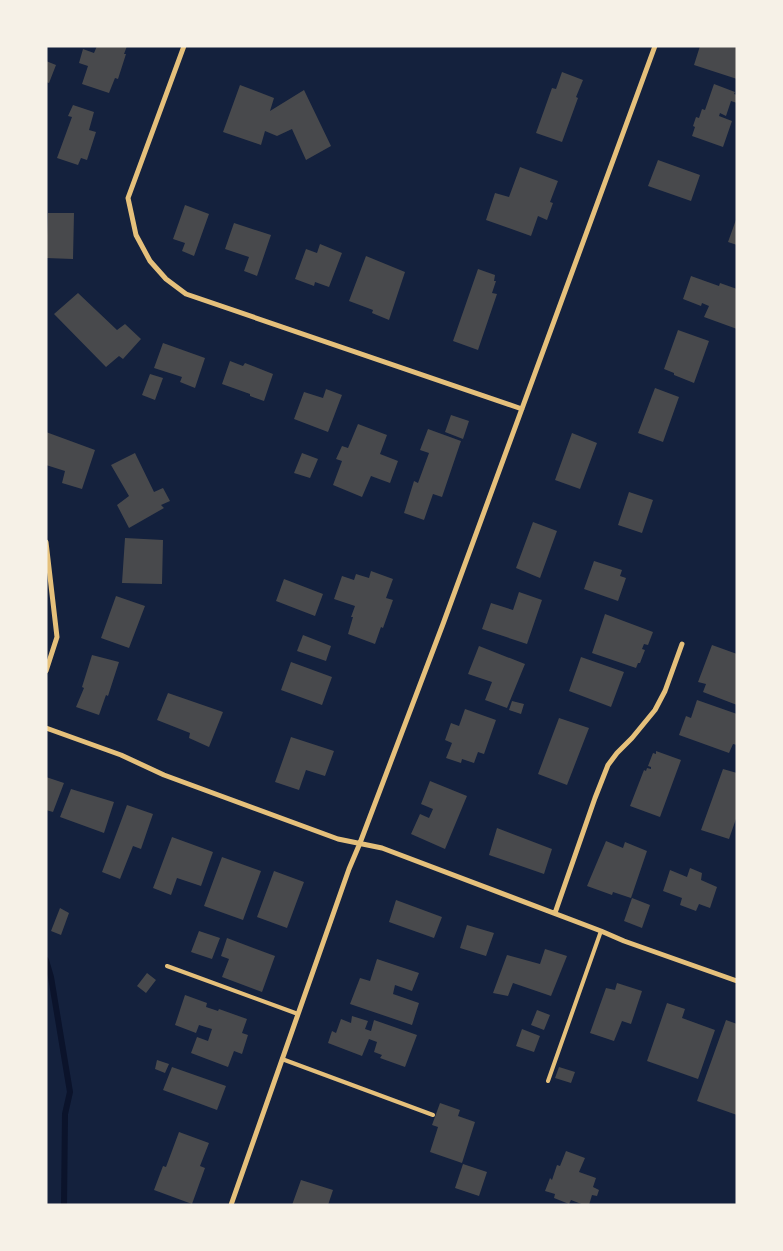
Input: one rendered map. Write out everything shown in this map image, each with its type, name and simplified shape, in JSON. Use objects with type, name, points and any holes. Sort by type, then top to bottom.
[{"type":"street","points":[[184,46],[128,198],[136,235],[150,261],[166,279],[186,294],[522,409]]},
{"type":"street","points":[[231,1205],[349,868],[522,409],[655,46]]},
{"type":"street","points":[[46,542],[57,637],[46,671]]},
{"type":"street","points":[[555,913],[608,765],[655,710],[665,691],[682,644]]},
{"type":"street","points":[[46,728],[121,755],[164,775],[338,839],[382,848],[624,941],[737,981]]},
{"type":"lane","points":[[548,1081],[601,931]]},
{"type":"lane","points":[[167,966],[298,1014]]},
{"type":"lane","points":[[282,1059],[433,1115]]},
{"type":"building","points":[[97,46],[127,46],[118,79],[115,78],[109,93],[82,84],[88,66],[79,63],[83,49],[94,53]]},
{"type":"building","points":[[700,46],[737,46],[737,79],[694,65]]},
{"type":"building","points":[[46,61],[56,65],[49,83],[46,82]]},
{"type":"building","points":[[562,72],[583,80],[562,142],[536,133],[552,88],[556,89]]},
{"type":"building","points":[[714,84],[735,92],[734,94],[737,95],[737,103],[731,101],[726,116],[720,113],[719,116],[732,121],[723,147],[692,136],[696,117],[699,118],[702,109],[705,110]]},
{"type":"building","points":[[240,85],[274,98],[270,111],[304,90],[331,146],[306,160],[292,129],[277,136],[265,131],[261,145],[223,132]]},
{"type":"building","points":[[73,105],[94,112],[89,130],[96,132],[87,160],[81,158],[78,165],[57,158],[72,117],[68,116]]},
{"type":"building","points":[[658,160],[700,175],[691,201],[648,186]]},
{"type":"building","points":[[520,167],[558,181],[550,202],[553,203],[547,220],[538,216],[531,236],[486,220],[495,193],[509,197]]},
{"type":"building","points":[[185,205],[209,214],[194,256],[182,251],[185,243],[173,239]]},
{"type":"building","points":[[48,213],[74,213],[73,259],[46,258]]},
{"type":"building","points":[[737,217],[737,245],[728,242]]},
{"type":"building","points":[[234,223],[271,235],[257,276],[244,271],[249,257],[225,249]]},
{"type":"building","points":[[320,244],[342,253],[329,287],[315,282],[314,286],[295,279],[306,249],[317,253]]},
{"type":"building","points":[[366,256],[405,272],[389,320],[372,313],[373,310],[349,301]]},
{"type":"building","points":[[478,269],[495,275],[494,281],[496,281],[492,293],[497,294],[478,350],[453,341]]},
{"type":"building","points":[[691,276],[719,286],[720,283],[737,289],[737,329],[704,317],[709,306],[702,303],[701,306],[683,299]]},
{"type":"building","points":[[78,293],[117,330],[125,324],[141,339],[123,359],[119,356],[106,367],[54,314]]},
{"type":"building","points":[[678,330],[709,341],[694,383],[664,369]]},
{"type":"building","points":[[163,343],[205,358],[195,388],[180,382],[182,377],[154,368]]},
{"type":"building","points":[[230,361],[243,366],[245,363],[273,374],[264,401],[222,384]]},
{"type":"building","points":[[150,374],[163,378],[155,400],[142,395]]},
{"type":"building","points":[[655,388],[679,397],[663,442],[638,433]]},
{"type":"building","points":[[326,389],[342,395],[328,432],[294,419],[304,392],[323,398]]},
{"type":"building","points":[[451,415],[469,421],[463,439],[445,432]]},
{"type":"building","points":[[358,424],[387,435],[380,454],[398,461],[390,483],[371,476],[362,497],[333,485],[342,461],[336,459],[342,446],[348,448]]},
{"type":"building","points":[[428,429],[461,441],[442,497],[433,494],[424,520],[404,513],[414,481],[418,483],[429,453],[420,450]]},
{"type":"building","points":[[46,432],[95,450],[82,489],[62,483],[65,471],[46,465]]},
{"type":"building","points":[[572,433],[597,443],[580,489],[555,480]]},
{"type":"building","points":[[135,453],[154,492],[163,488],[170,501],[161,505],[164,508],[129,528],[117,505],[129,496],[111,465]]},
{"type":"building","points":[[302,453],[318,459],[310,478],[294,473]]},
{"type":"building","points":[[629,492],[653,500],[642,533],[618,525]]},
{"type":"building","points":[[533,522],[557,531],[540,578],[516,568]]},
{"type":"building","points":[[125,538],[163,540],[162,584],[122,583]]},
{"type":"building","points":[[594,561],[622,570],[620,576],[626,578],[618,601],[584,589]]},
{"type":"building","points":[[371,571],[393,579],[386,598],[393,600],[375,644],[348,634],[355,606],[334,599],[342,576],[354,580],[356,574],[369,578]]},
{"type":"building","points":[[284,579],[323,594],[315,616],[276,601]]},
{"type":"building","points":[[519,592],[542,600],[527,644],[482,629],[491,603],[513,610]]},
{"type":"building","points":[[116,596],[145,606],[129,648],[101,638]]},
{"type":"building","points":[[605,614],[653,632],[648,645],[644,644],[642,649],[645,650],[636,668],[592,653]]},
{"type":"building","points":[[303,635],[331,646],[326,661],[297,651]]},
{"type":"building","points":[[712,645],[737,654],[737,705],[703,692],[706,684],[698,682]]},
{"type":"building","points":[[479,646],[525,664],[507,708],[485,700],[492,682],[468,674]]},
{"type":"building","points":[[92,655],[119,662],[108,696],[106,695],[99,715],[76,707],[84,688],[82,687]]},
{"type":"building","points":[[581,657],[624,672],[611,707],[569,691]]},
{"type":"building","points":[[291,662],[332,677],[322,705],[281,690]]},
{"type":"building","points":[[168,693],[223,712],[209,747],[189,738],[190,733],[157,720]]},
{"type":"building","points":[[697,700],[737,714],[737,745],[733,744],[729,753],[679,735],[686,716],[691,718]]},
{"type":"building","points":[[512,701],[524,704],[521,714],[509,710]]},
{"type":"building","points":[[465,709],[496,720],[484,754],[478,752],[474,763],[462,759],[461,763],[446,758],[452,743],[445,740],[451,723],[459,726]]},
{"type":"building","points":[[559,718],[589,728],[567,785],[538,774]]},
{"type":"building","points":[[291,737],[334,751],[325,776],[306,770],[299,790],[275,782]]},
{"type":"building","points":[[656,751],[681,760],[660,817],[630,806],[644,770],[646,771],[647,768],[651,769],[648,766],[653,753],[656,754]]},
{"type":"building","points":[[723,769],[737,773],[737,816],[729,839],[701,830]]},
{"type":"building","points":[[46,777],[64,783],[53,812],[46,810]]},
{"type":"building","points":[[430,781],[467,796],[445,849],[411,834],[420,814],[429,818],[433,809],[421,804]]},
{"type":"building","points":[[71,789],[114,802],[104,833],[60,817]]},
{"type":"building","points":[[127,805],[153,814],[141,849],[133,846],[120,879],[102,872]]},
{"type":"building","points":[[497,828],[552,849],[544,874],[489,855]]},
{"type":"building","points":[[172,837],[213,852],[201,886],[177,878],[171,895],[153,888]]},
{"type":"building","points":[[606,841],[623,848],[625,842],[647,851],[631,898],[613,892],[612,895],[587,886]]},
{"type":"building","points":[[222,857],[261,871],[243,920],[204,906]]},
{"type":"building","points":[[690,868],[702,873],[701,880],[717,887],[710,908],[699,904],[696,911],[680,905],[682,898],[663,891],[670,870],[687,877]]},
{"type":"building","points":[[274,871],[304,882],[287,928],[257,917]]},
{"type":"building","points":[[632,898],[650,905],[642,928],[624,921]]},
{"type":"building","points":[[396,900],[442,917],[434,938],[389,922]]},
{"type":"building","points":[[60,908],[69,913],[61,935],[51,931]]},
{"type":"building","points":[[467,925],[494,933],[486,956],[460,948]]},
{"type":"building","points":[[199,931],[220,938],[212,959],[191,952]]},
{"type":"building","points":[[227,938],[275,956],[262,992],[222,977],[229,959],[221,956]]},
{"type":"building","points":[[545,949],[567,956],[551,996],[513,983],[508,996],[493,993],[507,955],[540,964]]},
{"type":"building","points":[[377,959],[419,973],[412,991],[395,985],[393,994],[419,1003],[412,1025],[350,1004],[360,978],[370,981]]},
{"type":"building","points":[[147,973],[156,980],[146,993],[137,986]]},
{"type":"building","points":[[617,983],[642,991],[631,1024],[622,1021],[614,1041],[590,1033],[606,988],[615,990]]},
{"type":"building","points":[[185,995],[207,1003],[206,1007],[218,1011],[219,1009],[247,1019],[242,1033],[248,1035],[242,1054],[234,1051],[228,1067],[191,1053],[197,1037],[208,1041],[212,1029],[199,1025],[196,1033],[175,1025]]},
{"type":"building","points":[[667,1003],[685,1009],[682,1018],[715,1030],[698,1079],[647,1061]]},
{"type":"building","points":[[537,1010],[550,1015],[544,1030],[531,1025]]},
{"type":"building","points":[[352,1016],[368,1021],[365,1029],[371,1031],[374,1020],[417,1035],[405,1067],[380,1058],[382,1055],[374,1052],[377,1042],[369,1039],[362,1056],[328,1043],[332,1031],[336,1033],[341,1019],[351,1023]]},
{"type":"building","points":[[726,1020],[737,1024],[737,1115],[697,1101]]},
{"type":"building","points":[[522,1029],[540,1036],[534,1052],[516,1046]]},
{"type":"building","points":[[157,1060],[169,1064],[165,1073],[155,1069]]},
{"type":"building","points":[[172,1067],[226,1086],[217,1110],[163,1090]]},
{"type":"building","points":[[559,1067],[575,1072],[571,1083],[555,1078]]},
{"type":"building","points":[[440,1103],[460,1110],[458,1116],[475,1122],[462,1163],[430,1152],[438,1127],[432,1125]]},
{"type":"building","points":[[179,1132],[209,1143],[200,1166],[205,1168],[192,1204],[154,1190],[163,1166],[166,1167]]},
{"type":"building","points":[[566,1151],[585,1158],[579,1172],[596,1178],[593,1187],[599,1190],[597,1196],[592,1195],[589,1205],[571,1200],[569,1204],[554,1198],[555,1194],[545,1191],[550,1178],[552,1180],[557,1165],[560,1166]]},
{"type":"building","points":[[463,1164],[487,1172],[479,1196],[455,1188]]},
{"type":"building","points":[[301,1180],[333,1190],[328,1205],[292,1205]]},
{"type":"waterway","points":[[46,960],[51,977],[70,1092],[65,1114],[64,1205]]}]
